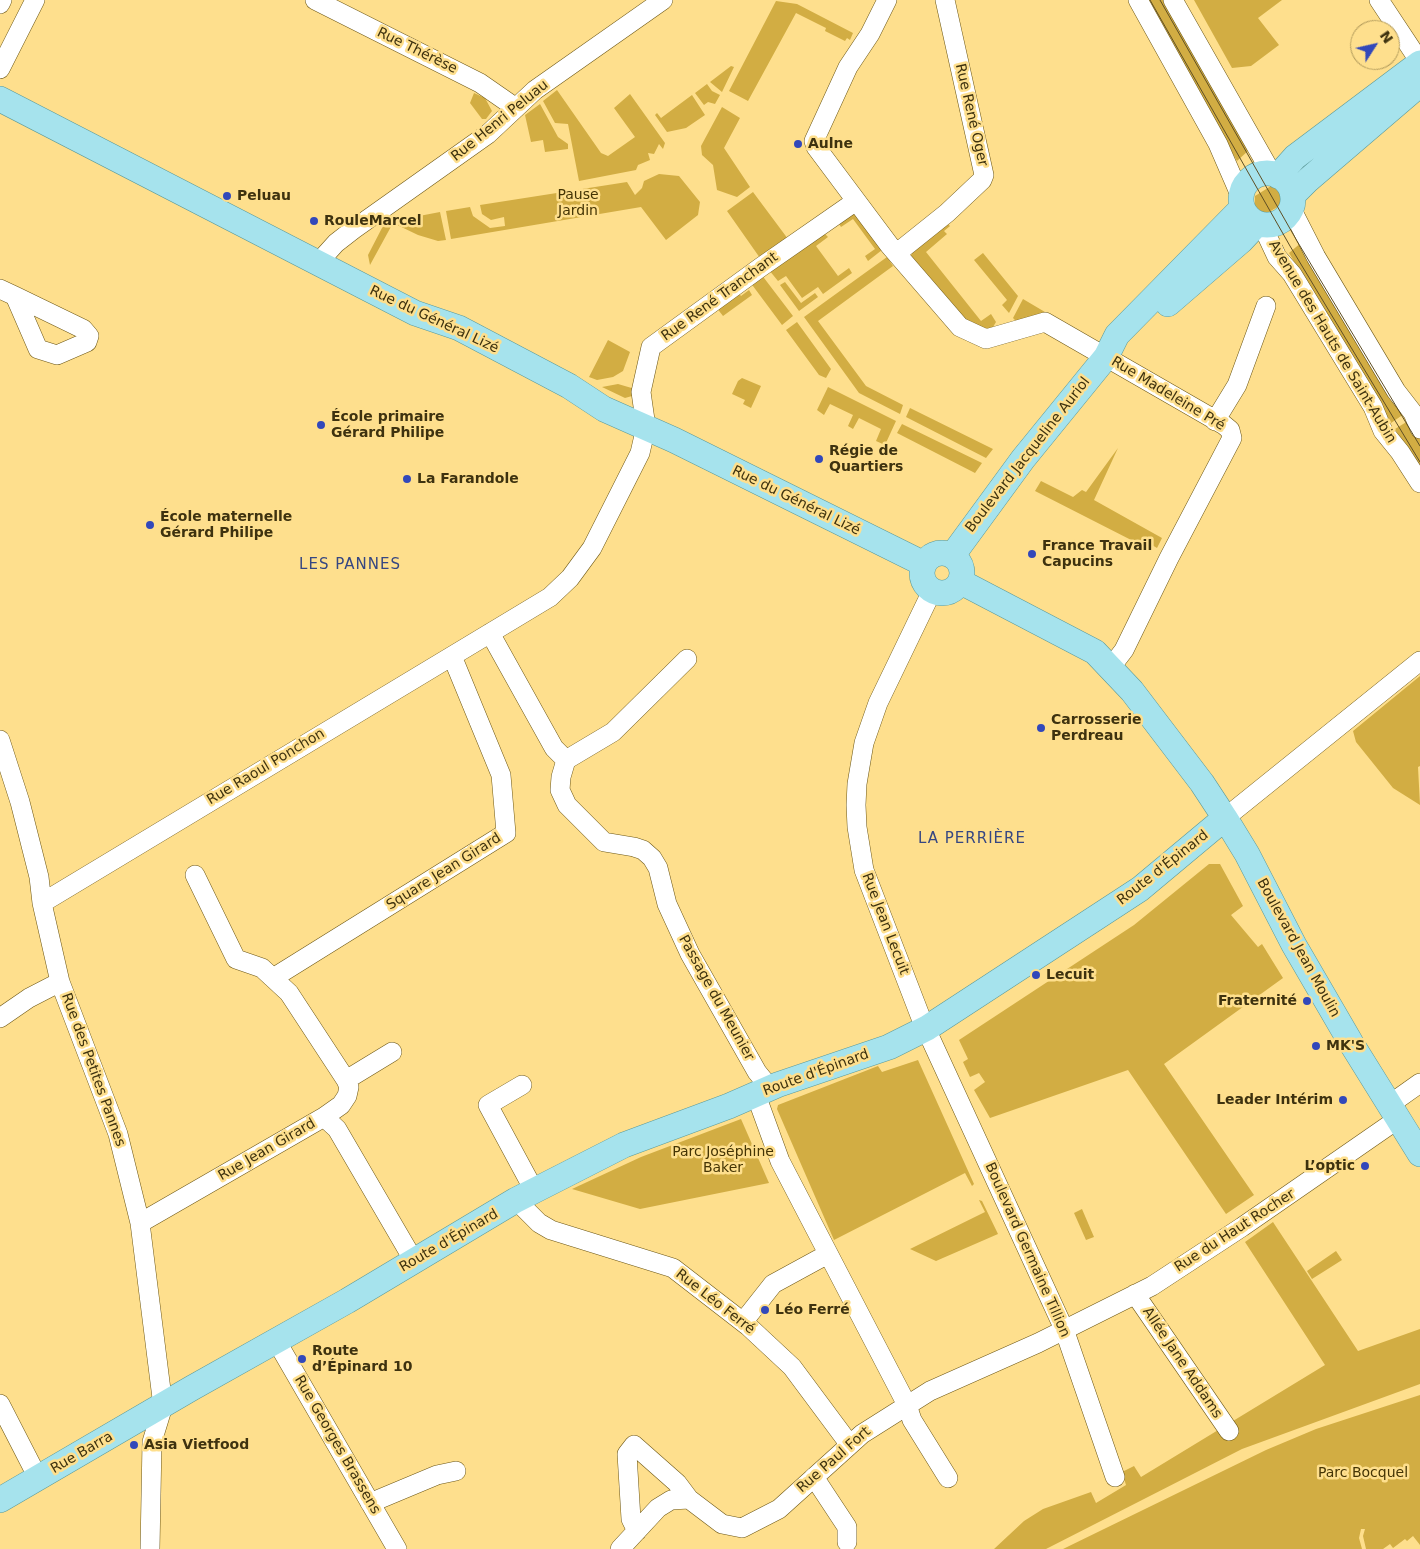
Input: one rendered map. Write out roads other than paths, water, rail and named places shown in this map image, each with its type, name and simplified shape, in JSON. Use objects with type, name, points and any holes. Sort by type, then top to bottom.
[{"type":"main road","points":[[1275,175],[1295,157],[1420,62]]},
{"type":"main road","points":[[1292,203],[1288,184],[1275,175],[1258,174],[1246,184],[1251,214],[1280,222],[1308,180],[1420,85]]},
{"type":"main road","name":"Rue du Général Lizé","points":[[0,99],[425,318],[459,328],[569,386],[587,400],[646,427],[924,564]]},
{"type":"main road","name":"Boulevard Jacqueline Auriol","points":[[952,556],[1010,475],[1106,357],[1129,344],[1185,289],[1241,241],[1251,214]]},
{"type":"main road","points":[[940,553],[952,556],[961,564],[961,582],[957,588],[945,594],[927,588],[922,576],[924,564],[928,558],[940,553]]},
{"type":"main road","points":[[961,582],[1095,652],[1111,666],[1202,783],[1225,818]]},
{"type":"main road","name":"Route d'Épinard","points":[[163,1406],[277,1342],[526,1196],[624,1145],[889,1047],[927,1028],[1140,889],[1225,818]]},
{"type":"main road","name":"Boulevard Jean Moulin","points":[[1225,818],[1247,854],[1294,945],[1420,1154]]},
{"type":"main road","name":"Rue Barra","points":[[0,1500],[163,1406]]},
{"type":"street","points":[[0,4],[2,0]]},
{"type":"street","points":[[0,69],[35,0]]},
{"type":"street","name":"Rue Thérèse","points":[[315,0],[480,83],[516,108]]},
{"type":"street","name":"Rue Henri Peluau","points":[[317,264],[336,243],[488,134],[535,90],[663,0]]},
{"type":"street","points":[[887,0],[870,34],[848,67],[814,141],[856,201],[897,254]]},
{"type":"street","name":"Rue René Oger","points":[[897,254],[947,213],[982,180],[984,175],[945,0]]},
{"type":"street","name":"Avenue des Hauts de Saint-Aubin","points":[[1138,0],[1218,144],[1251,214],[1277,257],[1292,274],[1373,407],[1384,431],[1420,483]]},
{"type":"street","points":[[1173,0],[1275,175]]},
{"type":"street","points":[[1382,4],[1420,62]]},
{"type":"street","name":"Rue René Tranchant","points":[[646,427],[641,392],[651,347],[856,201]]},
{"type":"street","points":[[1292,203],[1316,257],[1396,391],[1413,413],[1420,429]]},
{"type":"street","name":"Rue Madeleine Pré","points":[[897,254],[960,327],[986,339],[1045,322],[1222,426]]},
{"type":"street","points":[[1111,666],[1124,650],[1232,438],[1222,426],[1266,306]]},
{"type":"street","name":"Rue Raoul Ponchon","points":[[42,903],[550,597],[570,578],[603,530],[640,453],[646,427]]},
{"type":"street","name":"Rue Jean Lecuit","points":[[927,1028],[870,890],[860,848],[856,805],[860,763],[870,723],[932,591]]},
{"type":"street","points":[[490,633],[554,748],[566,760],[614,732],[687,659]]},
{"type":"street","name":"Square Jean Girard","points":[[273,978],[506,833],[502,775],[452,656]]},
{"type":"street","name":"Route d'Épinard","points":[[1225,818],[1420,661]]},
{"type":"street","name":"Rue des Petites Pannes","points":[[0,740],[20,802],[39,877],[42,903],[60,982],[118,1134],[140,1223],[163,1406]]},
{"type":"street","name":"Passage du Meunier","points":[[566,760],[560,777],[560,790],[567,805],[604,842],[643,850],[652,858],[658,868],[667,904],[690,954],[757,1072],[780,1162],[907,1405],[912,1420],[948,1478]]},
{"type":"street","points":[[195,874],[236,959],[262,968],[288,993],[346,1080],[349,1087],[344,1100],[324,1118]]},
{"type":"street","points":[[0,1018],[29,998],[60,982]]},
{"type":"street","name":"Boulevard Germaine Tillion","points":[[927,1028],[1064,1329],[1115,1477]]},
{"type":"street","points":[[346,1080],[392,1052]]},
{"type":"street","name":"Rue du Haut Rocher","points":[[1064,1329],[1152,1286],[1242,1228],[1394,1112],[1420,1083]]},
{"type":"street","name":"Rue Léo Ferré","points":[[522,1085],[488,1105],[539,1223],[551,1230],[673,1268],[743,1322],[792,1368],[850,1445]]},
{"type":"street","name":"Rue Jean Girard","points":[[140,1223],[324,1118],[337,1129],[414,1262]]},
{"type":"street","points":[[743,1322],[773,1284],[828,1254]]},
{"type":"street","name":"Allée Jane Addams","points":[[1135,1294],[1229,1432]]},
{"type":"street","name":"Rue Paul Fort","points":[[637,1531],[631,1519],[626,1454],[634,1445],[677,1483],[689,1499],[722,1524],[742,1528],[779,1509],[862,1434],[907,1405],[930,1391],[1064,1329]]},
{"type":"street","name":"Rue Georges Brassens","points":[[277,1342],[397,1549]]},
{"type":"street","points":[[0,1404],[38,1478]]},
{"type":"street","points":[[150,1549],[152,1442],[163,1406]]},
{"type":"street","points":[[370,1503],[437,1475],[456,1471]]},
{"type":"street","points":[[814,1477],[847,1527],[849,1534],[847,1542]]},
{"type":"street","points":[[620,1549],[658,1508],[671,1500],[689,1499]]},
{"type":"tram line","points":[[1150,0],[1290,246],[1420,462]]},
{"type":"tram line","points":[[1160,0],[1297,241],[1420,446]]},
{"type":"place","name":"Aulne","points":[[798,144]]},
{"type":"place","name":"Peluau","points":[[227,196]]},
{"type":"place","name":"RouleMarcel","points":[[314,221]]},
{"type":"place","name":"École primaire Gérard Philipe","points":[[321,425]]},
{"type":"place","name":"Régie de Quartiers","points":[[819,459]]},
{"type":"place","name":"La Farandole","points":[[407,479]]},
{"type":"place","name":"École maternelle Gérard Philipe","points":[[150,525]]},
{"type":"place","name":"France Travail Capucins","points":[[1032,554]]},
{"type":"place","name":"Carrosserie Perdreau","points":[[1041,728]]},
{"type":"place","name":"Lecuit","points":[[1036,975]]},
{"type":"place","name":"Fraternité","points":[[1307,1001]]},
{"type":"place","name":"MK'S","points":[[1316,1046]]},
{"type":"place","name":"Leader Intérim","points":[[1343,1100]]},
{"type":"place","name":"L’optic","points":[[1365,1166]]},
{"type":"place","name":"Léo Ferré","points":[[765,1310]]},
{"type":"place","name":"Route d’Épinard 10","points":[[302,1359]]},
{"type":"place","name":"Asia Vietfood","points":[[134,1445]]},
{"type":"district","name":"LES PANNES","points":[[350,565]]},
{"type":"district","name":"LA PERRIÈRE","points":[[972,839]]},
{"type":"park label","name":"Pause Jardin","points":[[578,204]]},
{"type":"park label","name":"Parc Joséphine Baker","points":[[723,1160]]},
{"type":"park label","name":"Parc Bocquel","points":[[1363,1473]]}]
